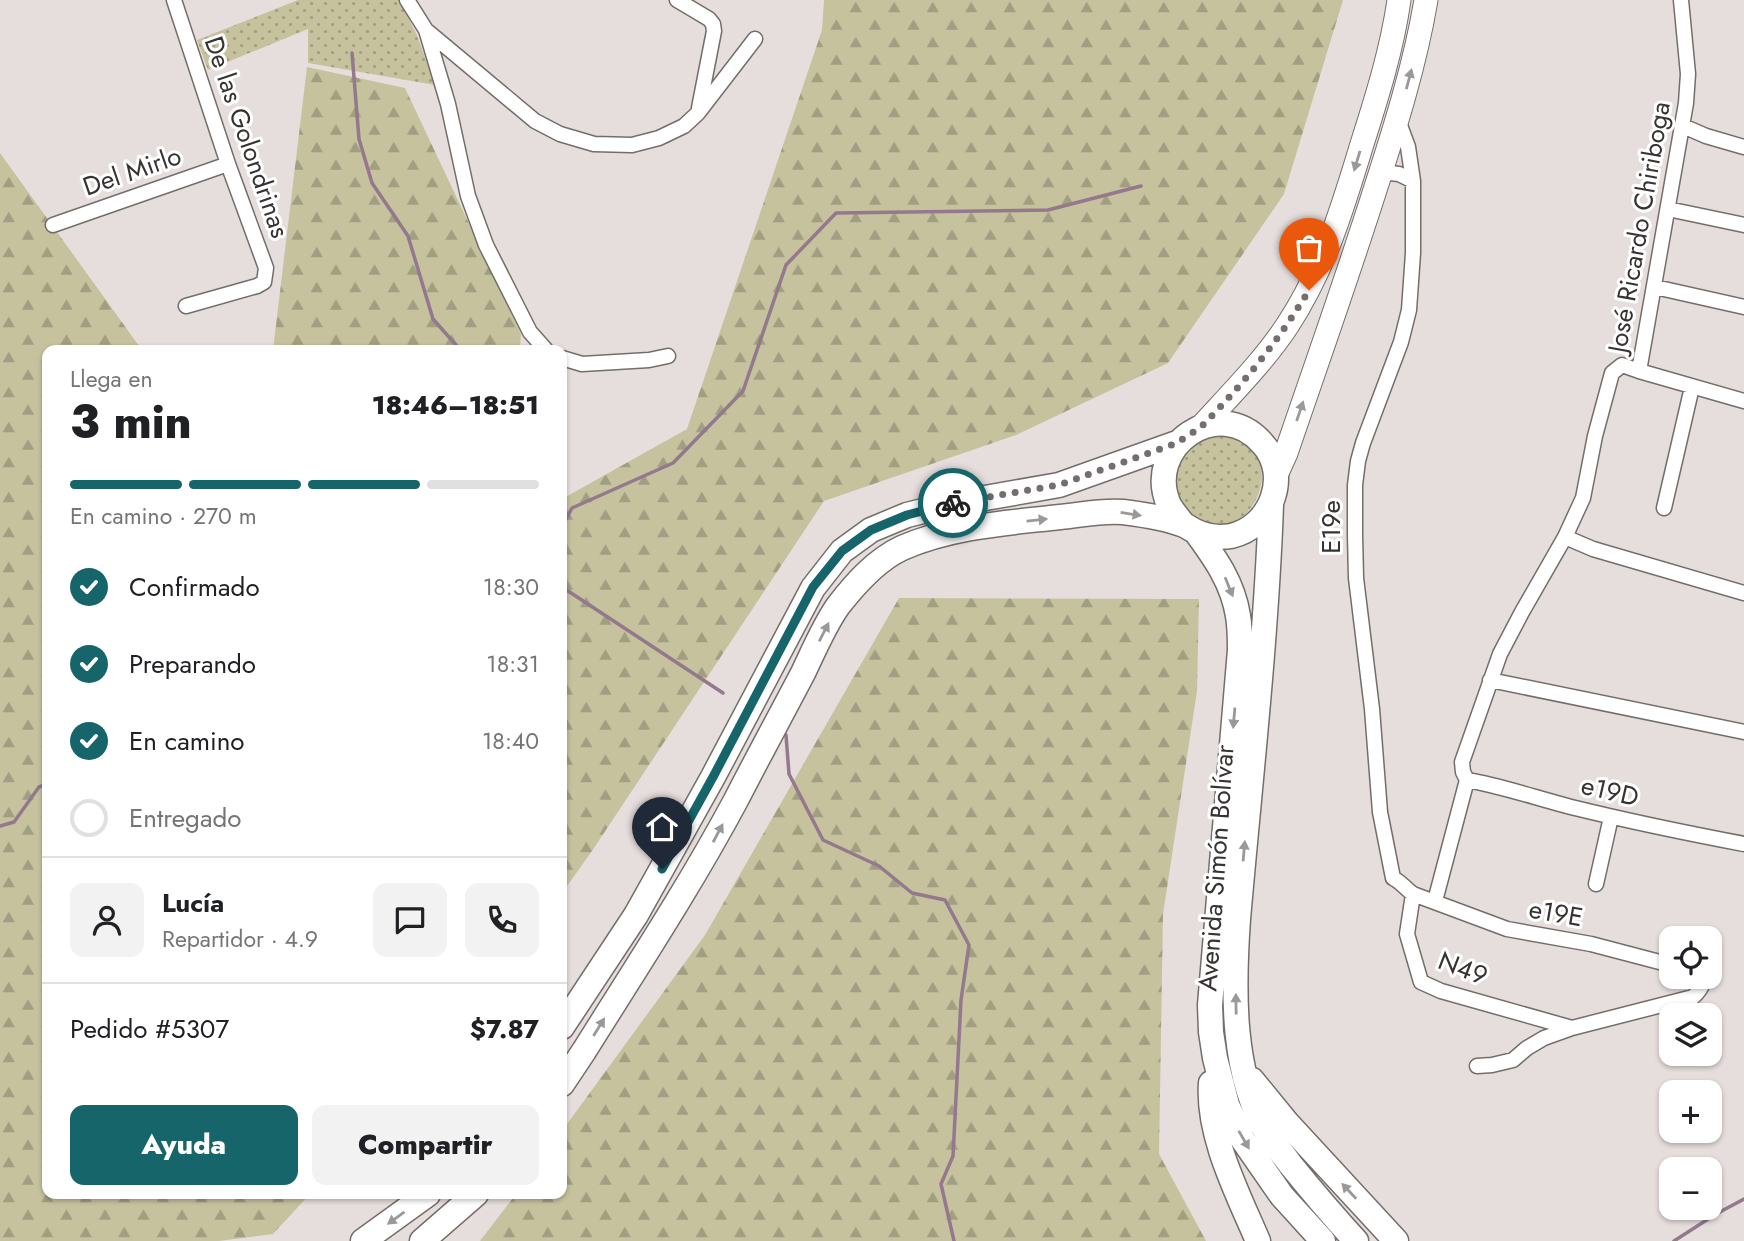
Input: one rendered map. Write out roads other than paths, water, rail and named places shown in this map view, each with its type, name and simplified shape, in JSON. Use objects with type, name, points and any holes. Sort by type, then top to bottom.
[{"type":"highway","points":[[1190,528],[1170,507],[1163,485],[1166,463],[1177,443],[1188,433],[1218,424],[1235,425],[1251,432],[1272,458],[1291,471],[1268,684],[1264,703],[1257,717]]},
{"type":"highway","points":[[567,1019],[636,915],[713,777],[813,587],[842,551],[871,530],[907,515],[951,504],[1059,485],[1177,443]]},
{"type":"highway","points":[[567,1077],[711,845],[836,608],[877,564],[900,549],[942,534],[997,524],[1120,512],[1190,528],[1213,537],[1230,536],[1247,530],[1261,520],[1276,491],[1281,464]]},
{"type":"highway","name":"Avenida Simón Bolívar","points":[[1271,505],[1257,717],[1236,953],[1237,1021],[1244,1072],[1254,1106],[1270,1138],[1356,1241]]},
{"type":"highway","name":"Avenida Simón Bolívar","points":[[1190,528],[1218,561],[1231,588],[1239,617],[1240,650],[1210,1005],[1215,1058],[1227,1105],[1243,1140],[1282,1196],[1323,1241]]},
{"type":"highway","points":[[1215,1058],[1211,1089],[1219,1143],[1258,1241]]},
{"type":"highway","points":[[1244,1072],[1395,1241]]},
{"type":"highway","points":[[363,1241],[421,1199]]},
{"type":"highway","points":[[422,1241],[469,1199]]},
{"type":"main road","points":[[1201,427],[1254,368],[1287,326],[1309,290],[1326,254],[1380,89],[1399,0]]},
{"type":"main road","points":[[1281,464],[1338,304],[1398,119],[1426,0]]},
{"type":"street","name":"De las Golondrinas","points":[[174,0],[228,164],[266,268],[264,282],[257,286],[186,306]]},
{"type":"street","points":[[407,0],[426,30],[448,104],[468,196],[486,245],[530,332],[542,345]]},
{"type":"street","points":[[677,0],[713,24],[714,31],[698,113]]},
{"type":"street","name":"José Ricardo Chiriboga","points":[[1435,901],[1466,780],[1462,762],[1500,654],[1565,537],[1583,498],[1595,436],[1612,373],[1622,365],[1639,371],[1686,103],[1688,74],[1681,0]]},
{"type":"street","points":[[426,30],[535,121],[561,134],[594,144],[632,145],[659,138],[684,126],[698,113],[755,39]]},
{"type":"street","name":"E19e","points":[[1398,119],[1408,147],[1413,181],[1413,253],[1409,310],[1401,342],[1358,461],[1356,578],[1372,709],[1380,811],[1393,878],[1413,894]]},
{"type":"street","points":[[1683,126],[1744,147]]},
{"type":"street","name":"Del Mirlo","points":[[53,225],[228,164]]},
{"type":"street","points":[[1381,172],[1399,174],[1413,181]]},
{"type":"street","points":[[1668,209],[1744,225]]},
{"type":"street","points":[[1655,287],[1744,307]]},
{"type":"street","points":[[567,360],[582,364],[649,360],[668,356]]},
{"type":"street","points":[[1639,371],[1744,401]]},
{"type":"street","points":[[1664,508],[1692,387]]},
{"type":"street","points":[[1565,537],[1593,549],[1744,593]]},
{"type":"street","points":[[1490,680],[1744,732]]},
{"type":"street","name":"e19D","points":[[1466,780],[1611,817],[1744,844]]},
{"type":"street","points":[[1597,884],[1611,817]]},
{"type":"street","name":"e19E","points":[[1413,894],[1507,929],[1591,944],[1659,962]]},
{"type":"street","name":"N49","points":[[1413,894],[1407,934],[1421,982],[1441,991],[1572,1027]]},
{"type":"street","points":[[1477,1066],[1513,1060],[1544,1038],[1572,1027],[1693,997],[1700,989]]},
{"type":"waterway","points":[[352,53],[359,139],[372,183],[408,236],[433,319],[456,345]]},
{"type":"waterway","points":[[567,518],[572,508],[673,463],[743,391],[786,265],[836,213],[1048,210],[1141,186]]},
{"type":"waterway","points":[[567,590],[723,693]]},
{"type":"waterway","points":[[786,735],[789,774],[823,840],[879,866],[912,893],[945,900],[969,945],[961,1000],[953,1156],[941,1184],[954,1241]]},
{"type":"waterway","points":[[0,826],[14,822],[42,786]]},
{"type":"waterway","points":[[1674,1241],[1744,1199]]}]
